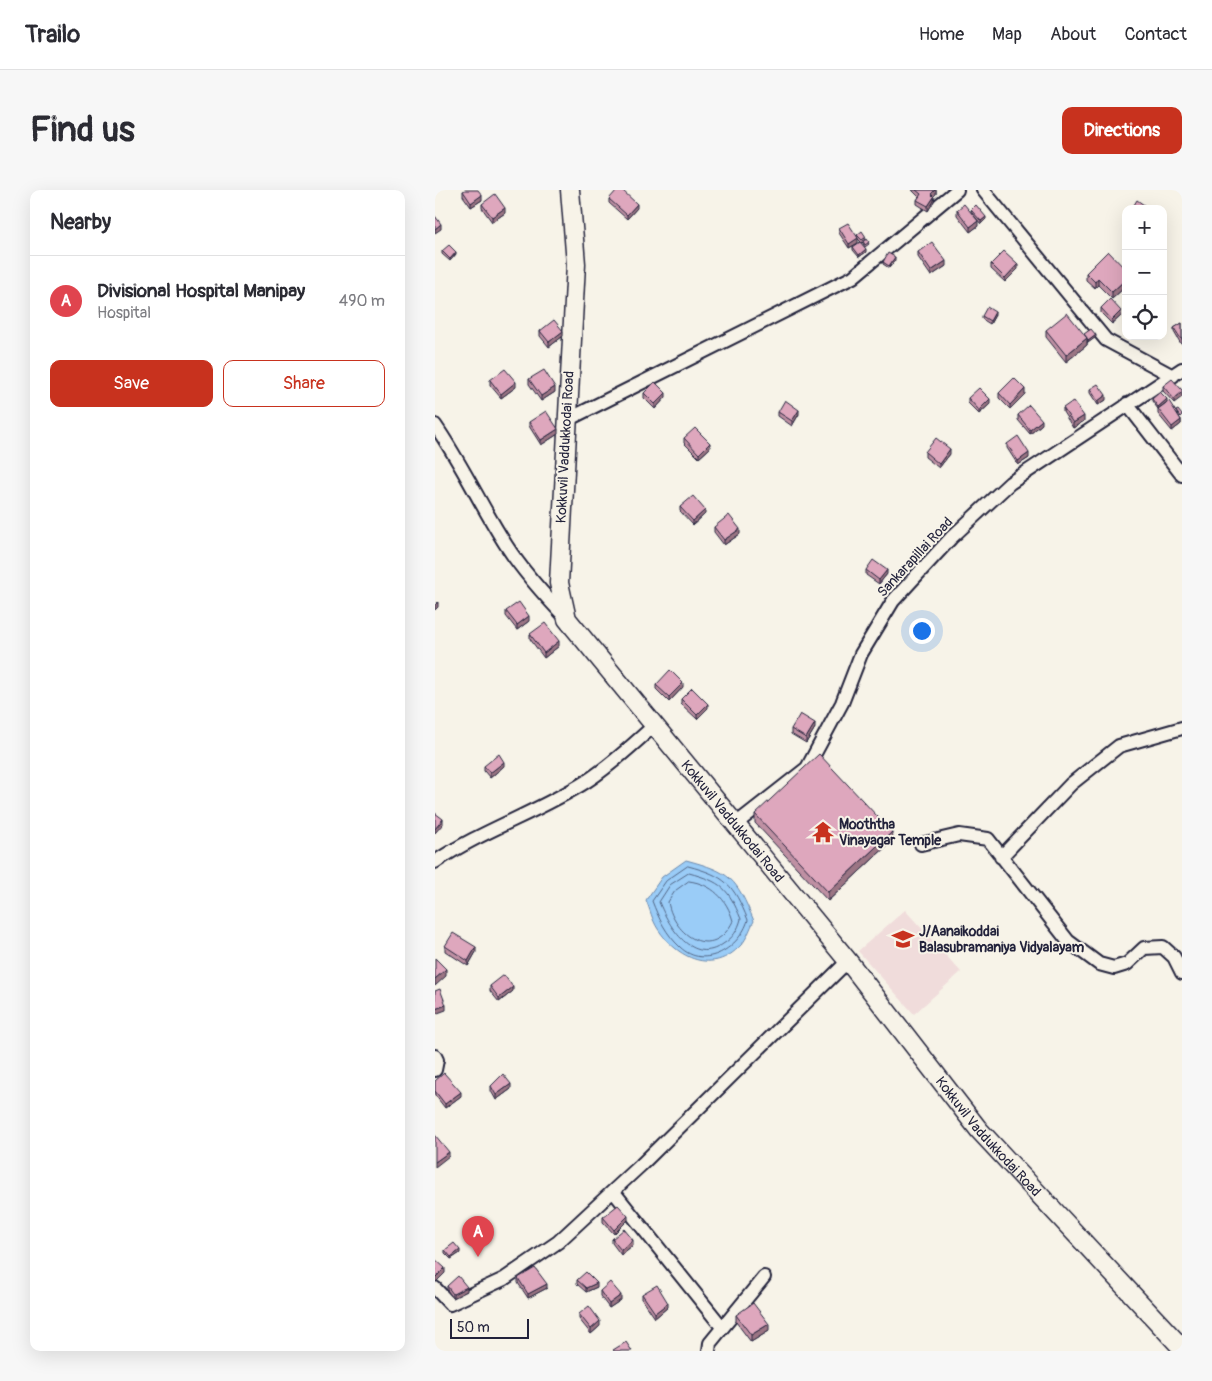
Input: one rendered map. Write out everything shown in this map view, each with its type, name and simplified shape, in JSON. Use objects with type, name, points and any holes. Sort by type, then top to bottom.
[{"type":"main road","name":"Kokkuvil Vaddukkodai Road","points":[[570,190],[576,264],[559,583],[567,619],[737,823],[848,961],[979,1130],[1182,1348]]},
{"type":"street","points":[[567,420],[853,277],[957,190]]},
{"type":"street","points":[[983,190],[1106,340],[1177,372]]},
{"type":"street","name":"Sankarapillai Road","points":[[737,823],[807,768],[842,703],[861,654],[899,594],[951,538],[1010,483],[1177,372]]},
{"type":"street","points":[[1127,404],[1182,475]]},
{"type":"street","points":[[435,426],[453,452],[506,546],[544,595],[567,619]]},
{"type":"street","points":[[435,862],[461,845],[502,827],[587,781],[655,725]]},
{"type":"street","points":[[1001,856],[1071,784],[1119,746],[1182,728]]},
{"type":"street","points":[[921,844],[959,835],[988,839],[1068,941],[1099,964],[1114,968],[1127,964],[1144,948],[1163,947],[1174,957],[1182,973]]},
{"type":"street","points":[[435,1288],[450,1304],[504,1279],[558,1242],[613,1191],[848,961]]},
{"type":"street","points":[[435,1056],[437,1060],[435,1070]]},
{"type":"street","points":[[613,1191],[721,1327]]},
{"type":"street","points":[[709,1351],[710,1342],[721,1327],[765,1277]]},
{"type":"shaded area","points":[[905,910],[961,972],[914,1014],[858,951]]},
{"type":"water","points":[[686,860],[723,873],[730,879],[742,895],[754,921],[741,945],[719,960],[707,961],[696,959],[685,955],[675,948],[658,929],[646,900],[662,877]]},
{"type":"building","points":[[478,190],[482,195],[471,203],[463,191]]},
{"type":"building","points":[[617,190],[622,190],[637,204],[627,215],[609,199]]},
{"type":"building","points":[[916,190],[935,190],[931,194],[934,197],[928,206],[917,200],[921,194]]},
{"type":"building","points":[[495,194],[505,208],[492,217],[482,204]]},
{"type":"building","points":[[1137,200],[1144,205],[1134,205]]},
{"type":"building","points":[[964,204],[978,221],[970,227],[957,210]]},
{"type":"building","points":[[976,205],[986,217],[981,221],[971,210]]},
{"type":"building","points":[[435,216],[441,224],[435,229]]},
{"type":"building","points":[[848,223],[858,238],[849,244],[839,228]]},
{"type":"building","points":[[862,231],[866,237],[862,240],[857,235]]},
{"type":"building","points":[[867,239],[869,242],[865,245],[863,241]]},
{"type":"building","points":[[860,242],[866,249],[859,255],[853,247]]},
{"type":"building","points":[[932,242],[946,261],[931,271],[918,252]]},
{"type":"building","points":[[449,245],[456,252],[450,259],[442,251]]},
{"type":"building","points":[[1004,251],[1018,264],[1005,278],[991,264]]},
{"type":"building","points":[[1108,251],[1122,266],[1122,283],[1112,292],[1098,278],[1095,282],[1086,273]]},
{"type":"building","points":[[888,253],[895,257],[889,266],[883,262]]},
{"type":"building","points":[[1110,299],[1121,311],[1112,320],[1101,308]]},
{"type":"building","points":[[987,307],[995,312],[990,321],[982,316]]},
{"type":"building","points":[[1067,313],[1087,338],[1066,355],[1046,330]]},
{"type":"building","points":[[554,320],[563,331],[549,342],[540,331]]},
{"type":"building","points":[[1182,323],[1182,339],[1181,339],[1174,328]]},
{"type":"building","points":[[1091,329],[1096,335],[1088,341],[1084,334]]},
{"type":"building","points":[[505,369],[516,382],[501,394],[490,380]]},
{"type":"building","points":[[544,370],[555,387],[541,396],[529,379]]},
{"type":"building","points":[[1014,378],[1025,389],[1010,405],[999,393]]},
{"type":"building","points":[[1172,379],[1182,390],[1174,399],[1163,386]]},
{"type":"building","points":[[655,382],[666,393],[655,404],[644,393]]},
{"type":"building","points":[[1098,384],[1106,395],[1098,401],[1090,389]]},
{"type":"building","points":[[979,388],[990,399],[979,410],[968,398]]},
{"type":"building","points":[[1160,392],[1167,399],[1158,407],[1152,399]]},
{"type":"building","points":[[785,400],[799,410],[792,421],[778,412]]},
{"type":"building","points":[[1073,401],[1084,416],[1073,423],[1063,408]]},
{"type":"building","points":[[1169,401],[1181,420],[1172,427],[1158,409]]},
{"type":"building","points":[[1029,405],[1042,420],[1030,430],[1018,415]]},
{"type":"building","points":[[1178,410],[1182,415],[1180,417],[1176,411]]},
{"type":"building","points":[[546,411],[558,429],[541,440],[529,422]]},
{"type":"building","points":[[695,428],[710,443],[699,454],[684,438]]},
{"type":"building","points":[[1018,436],[1029,453],[1018,461],[1007,444]]},
{"type":"building","points":[[936,438],[950,449],[939,464],[925,452]]},
{"type":"building","points":[[693,496],[705,510],[693,521],[680,507]]},
{"type":"building","points":[[729,515],[740,529],[724,540],[714,527]]},
{"type":"building","points":[[873,560],[887,570],[879,580],[866,570]]},
{"type":"building","points":[[519,602],[529,616],[517,625],[506,611]]},
{"type":"building","points":[[545,623],[559,641],[544,653],[530,634]]},
{"type":"building","points":[[670,670],[683,683],[669,697],[656,685]]},
{"type":"building","points":[[692,688],[708,704],[697,715],[681,699]]},
{"type":"building","points":[[800,714],[815,723],[806,738],[791,729]]},
{"type":"building","points":[[499,754],[504,762],[490,773],[484,766]]},
{"type":"building","name":"Mooththa Vinayagar Temple","points":[[819,754],[892,832],[828,892],[755,814]]},
{"type":"building","points":[[435,813],[443,819],[435,829]]},
{"type":"building","points":[[453,933],[476,947],[468,961],[445,946]]},
{"type":"building","points":[[435,958],[446,969],[435,979]]},
{"type":"building","points":[[504,975],[513,987],[499,998],[490,986]]},
{"type":"building","points":[[440,989],[446,1005],[435,1009],[435,991]]},
{"type":"building","points":[[444,1073],[461,1092],[445,1104],[435,1091],[435,1081]]},
{"type":"building","points":[[503,1074],[511,1084],[496,1095],[491,1086]]},
{"type":"building","points":[[435,1135],[449,1152],[435,1162]]},
{"type":"building","points":[[618,1205],[628,1216],[614,1230],[603,1217]]},
{"type":"building","points":[[624,1229],[633,1240],[621,1250],[612,1239]]},
{"type":"building","points":[[454,1243],[460,1250],[451,1257],[445,1250]]},
{"type":"building","points":[[435,1259],[445,1268],[435,1278]]},
{"type":"building","points":[[535,1268],[547,1284],[528,1294],[518,1278]]},
{"type":"building","points":[[586,1272],[597,1283],[586,1288],[577,1280]]},
{"type":"building","points":[[458,1276],[467,1287],[453,1294],[447,1286]]},
{"type":"building","points":[[610,1282],[621,1295],[609,1304],[600,1291]]},
{"type":"building","points":[[657,1285],[668,1303],[655,1313],[642,1294]]},
{"type":"building","points":[[753,1303],[769,1324],[751,1335],[736,1315]]},
{"type":"building","points":[[589,1306],[600,1321],[591,1329],[579,1314]]},
{"type":"building","points":[[626,1342],[632,1351],[613,1350]]},
{"type":"place","name":"Mooththa Vinayagar Temple","points":[[823,832]]},
{"type":"place","name":"J/Aanaikoddai Balasubramaniya Vidyalayam","points":[[903,939]]},
{"type":"place","name":"Divisional Hospital Manipay","points":[[478,1257]]}]
